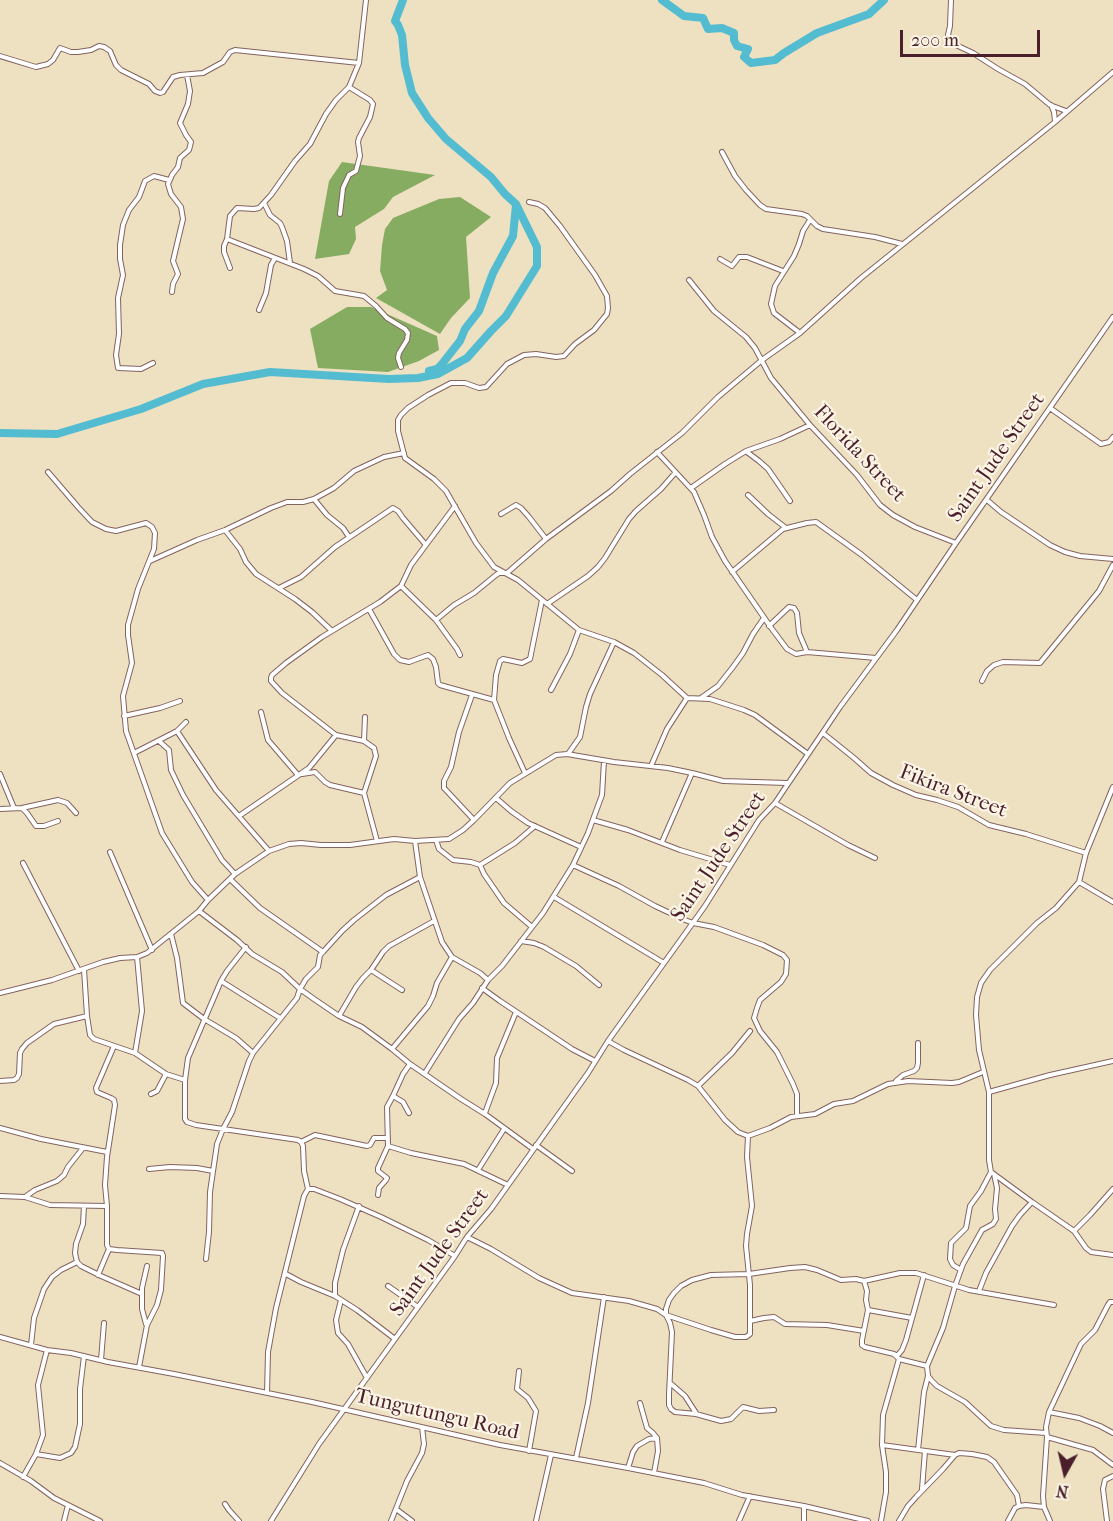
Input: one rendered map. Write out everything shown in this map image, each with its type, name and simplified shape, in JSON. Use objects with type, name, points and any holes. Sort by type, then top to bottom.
[{"type":"street","points":[[231,268],[224,252],[230,216],[237,208],[259,208],[310,144],[331,107],[349,87],[359,63],[366,0]]},
{"type":"street","points":[[951,0],[949,40],[1025,84],[1050,105],[1066,111]]},
{"type":"street","points":[[0,56],[36,67],[48,64],[60,48],[78,52],[99,46],[104,47],[110,51],[116,65],[122,70],[149,84],[160,93],[173,77],[203,73],[223,62],[230,52],[235,50],[359,63]]},
{"type":"street","points":[[436,620],[499,573],[507,573],[546,538],[611,491],[682,433],[712,403],[762,360],[800,333],[861,278],[1055,122],[1113,72]]},
{"type":"street","points":[[172,292],[178,274],[173,261],[183,219],[181,207],[168,188],[169,180],[178,167],[180,159],[190,146],[190,139],[180,123],[189,98],[187,75]]},
{"type":"street","points":[[340,214],[343,188],[349,175],[356,171],[360,156],[359,138],[373,104],[349,87]]},
{"type":"street","points":[[1050,105],[1054,112],[1055,122]]},
{"type":"street","points":[[722,152],[735,176],[766,209],[802,214],[823,229],[903,244]]},
{"type":"street","points":[[153,363],[141,369],[118,368],[116,355],[118,298],[123,275],[120,245],[123,225],[145,181],[154,176],[169,180]]},
{"type":"street","points":[[264,202],[270,215],[282,227],[287,241],[290,263]]},
{"type":"street","points":[[529,202],[545,208],[595,275],[607,296],[607,314],[594,330],[575,344],[564,356],[530,354],[519,357],[507,364],[486,387],[479,388],[455,382],[408,408],[398,420],[398,431],[405,458],[446,491],[476,543],[494,567],[519,580],[579,630],[614,642],[634,653],[687,698],[710,699],[755,715],[808,754]]},
{"type":"street","points":[[800,333],[780,319],[771,304],[775,286],[794,256],[803,231],[810,220]]},
{"type":"street","points":[[227,239],[318,276],[335,291],[364,296],[387,318],[405,328],[409,336],[399,352],[401,367]]},
{"type":"street","points":[[720,259],[732,266],[739,257],[747,257],[783,271]]},
{"type":"street","points":[[259,310],[275,258]]},
{"type":"street","name":"Florida Street","points":[[689,280],[714,311],[746,337],[755,348],[771,378],[810,425],[857,475],[880,506],[893,516],[915,527],[956,543]]},
{"type":"street","name":"Saint Jude Street","points":[[271,1521],[319,1444],[467,1237],[491,1209],[705,906],[759,820],[775,803],[1113,317]]},
{"type":"street","points":[[1050,408],[1101,444],[1109,442],[1113,437]]},
{"type":"street","points":[[691,488],[746,451],[810,425]]},
{"type":"street","points":[[746,451],[768,469],[790,501]]},
{"type":"street","points":[[657,452],[691,488],[712,537],[732,572],[787,649],[796,654],[807,652],[877,658]]},
{"type":"street","points":[[150,561],[284,503],[314,500],[334,488],[354,471],[384,457],[404,453]]},
{"type":"street","points":[[48,472],[92,522],[116,531],[146,523],[155,533],[154,549],[138,589],[128,625],[132,663],[123,696],[126,731],[162,833],[192,882],[208,900]]},
{"type":"street","points":[[547,604],[588,576],[597,567],[636,511],[662,489],[675,473]]},
{"type":"street","points":[[748,495],[786,528]]},
{"type":"street","points":[[314,500],[343,528],[349,537]]},
{"type":"street","points":[[987,500],[1001,512],[1065,552],[1113,559]]},
{"type":"street","points":[[501,514],[516,505],[546,538]]},
{"type":"street","points":[[377,840],[364,793],[376,752],[364,741],[336,735],[274,686],[271,678],[280,667],[401,586],[411,566],[455,506]]},
{"type":"street","points":[[279,588],[301,577],[335,547],[393,508],[426,545]]},
{"type":"street","points":[[732,572],[780,531],[813,522],[879,568],[917,600]]},
{"type":"street","points":[[225,530],[240,549],[252,570],[312,612],[332,631]]},
{"type":"street","points":[[982,681],[987,671],[994,665],[1040,663],[1099,591],[1113,565]]},
{"type":"street","points":[[401,586],[436,620],[457,649],[459,656]]},
{"type":"street","points":[[525,773],[494,700],[496,675],[500,661],[506,659],[522,663],[530,659],[542,600]]},
{"type":"street","points":[[769,626],[789,607],[794,608],[797,613],[799,633],[807,652]]},
{"type":"street","points":[[369,609],[394,654],[400,660],[409,662],[428,655],[433,659],[440,685],[494,700]]},
{"type":"street","points":[[700,699],[718,686],[743,653],[764,618]]},
{"type":"street","points":[[551,690],[570,654],[579,630]]},
{"type":"street","points":[[567,754],[581,734],[590,694],[614,642]]},
{"type":"street","points":[[472,695],[459,732],[451,767],[444,781],[444,788],[474,820]]},
{"type":"street","points":[[651,766],[667,729],[687,698]]},
{"type":"street","points":[[124,716],[180,701]]},
{"type":"street","points":[[261,712],[268,740],[297,776]]},
{"type":"street","points":[[364,741],[365,717]]},
{"type":"street","points":[[134,753],[177,731],[186,722]]},
{"type":"street","points":[[177,731],[212,784],[269,851]]},
{"type":"street","name":"Fikira Street","points":[[823,733],[871,773],[886,782],[916,795],[958,807],[989,825],[1026,834],[1086,854]]},
{"type":"street","points":[[239,816],[309,768],[336,735]]},
{"type":"street","points":[[159,741],[169,750],[171,770],[183,795],[222,860],[235,874]]},
{"type":"street","points":[[0,993],[52,980],[120,958],[137,957],[152,950],[199,911],[235,874],[269,851],[289,844],[342,845],[394,839],[415,841],[449,839],[474,820],[510,783],[556,755],[567,754],[651,766],[723,781],[787,783]]},
{"type":"street","points":[[425,1073],[459,1019],[532,927],[554,897],[573,865],[602,795],[604,761]]},
{"type":"street","points":[[297,776],[315,772],[325,782],[336,787],[364,793]]},
{"type":"street","points":[[662,843],[692,773]]},
{"type":"street","points":[[0,774],[14,808]]},
{"type":"street","points":[[918,1450],[924,1392],[928,1376],[927,1366],[943,1328],[961,1270],[982,1230],[993,1224],[996,1219],[997,1188],[989,1160],[989,1092],[979,1050],[976,1015],[981,983],[1002,957],[1056,908],[1078,882],[1086,854],[1113,787]]},
{"type":"street","points":[[496,798],[522,819],[581,847]]},
{"type":"street","points":[[0,809],[22,808],[51,800],[62,800],[76,813]]},
{"type":"street","points":[[775,803],[875,858]]},
{"type":"street","points":[[22,808],[36,826],[58,821]]},
{"type":"street","points":[[593,820],[730,865]]},
{"type":"street","points":[[480,865],[515,843],[535,826]]},
{"type":"street","points":[[436,840],[439,849],[453,860],[480,865],[504,903],[532,927]]},
{"type":"street","points":[[415,841],[420,877],[441,942],[452,957],[488,980]]},
{"type":"street","points":[[110,852],[152,950]]},
{"type":"street","points":[[23,863],[79,971]]},
{"type":"street","points":[[573,865],[693,923],[714,927],[783,955],[787,960],[786,974],[781,982],[760,1000],[754,1018],[760,1031],[777,1052],[793,1084],[797,1094],[797,1116]]},
{"type":"street","points":[[206,1259],[210,1232],[210,1192],[217,1144],[232,1112],[253,1053],[297,998],[306,980],[318,967],[323,952],[376,902],[420,877]]},
{"type":"street","points":[[230,879],[260,908],[323,952]]},
{"type":"street","points":[[1078,882],[1113,902]]},
{"type":"street","points":[[554,897],[664,963]]},
{"type":"street","points":[[199,911],[252,954],[282,972],[300,989],[339,1016],[362,1027],[410,1064],[504,1129],[572,1171]]},
{"type":"street","points":[[339,1016],[356,987],[389,946],[434,921]]},
{"type":"street","points":[[171,934],[183,1003],[236,1038],[253,1053]]},
{"type":"street","points":[[521,941],[544,946],[576,966],[599,985]]},
{"type":"street","points":[[246,947],[221,981],[188,1058],[185,1080],[185,1119],[196,1125],[285,1137],[302,1142]]},
{"type":"street","points":[[135,1053],[142,1011],[137,957]]},
{"type":"street","points":[[392,1049],[428,1006],[437,983],[452,957]]},
{"type":"street","points":[[84,969],[90,1035],[94,1039],[135,1053],[166,1074],[185,1080]]},
{"type":"street","points":[[371,970],[402,990]]},
{"type":"street","points":[[221,981],[280,1018]]},
{"type":"street","points":[[482,988],[572,1049],[595,1061]]},
{"type":"street","points":[[485,1114],[496,1083],[497,1058],[516,1012]]},
{"type":"street","points":[[0,1081],[17,1078],[20,1053],[27,1043],[54,1024],[87,1017]]},
{"type":"street","points":[[698,1086],[732,1053],[750,1031]]},
{"type":"street","points":[[608,1041],[698,1086],[725,1120],[738,1132],[748,1136],[797,1116],[815,1114],[834,1104],[853,1101],[870,1091],[896,1082],[952,1083],[983,1072]]},
{"type":"street","points":[[896,1082],[903,1075],[917,1068],[918,1043]]},
{"type":"street","points":[[109,1249],[106,1245],[105,1185],[107,1152],[115,1105],[114,1100],[98,1092],[96,1088],[114,1046]]},
{"type":"street","points":[[989,1092],[1044,1076],[1113,1061]]},
{"type":"street","points":[[378,1195],[379,1188],[386,1180],[386,1176],[378,1171],[378,1168],[388,1146],[387,1107],[410,1064]]},
{"type":"street","points":[[151,1094],[158,1091],[166,1074]]},
{"type":"street","points":[[393,1096],[403,1102],[409,1113]]},
{"type":"street","points":[[0,1128],[107,1152]]},
{"type":"street","points":[[478,1170],[504,1129]]},
{"type":"street","points":[[302,1142],[315,1135],[367,1146],[374,1138],[388,1138]]},
{"type":"street","points":[[467,1237],[559,1288],[580,1295],[643,1304],[657,1309],[666,1316],[711,1330],[741,1338],[749,1336],[746,1240],[752,1206],[747,1157],[748,1136]]},
{"type":"street","points":[[267,1393],[270,1337],[288,1257],[304,1196],[308,1189],[302,1142]]},
{"type":"street","points":[[388,1146],[464,1164],[508,1185]]},
{"type":"street","points":[[25,1197],[57,1181],[83,1148]]},
{"type":"street","points":[[149,1169],[197,1168],[213,1172]]},
{"type":"street","points":[[992,1173],[1074,1231],[1091,1252],[1113,1255]]},
{"type":"street","points":[[961,1270],[953,1265],[950,1259],[951,1243],[966,1228],[970,1206],[992,1173]]},
{"type":"street","points":[[308,1189],[314,1189],[358,1206],[428,1240],[455,1256]]},
{"type":"street","points":[[1074,1231],[1113,1189]]},
{"type":"street","points":[[0,1196],[25,1197],[50,1205],[107,1206]]},
{"type":"street","points":[[979,1291],[986,1273],[1012,1226],[1032,1202]]},
{"type":"street","points":[[84,1206],[83,1224],[76,1244],[77,1262],[98,1275],[142,1294]]},
{"type":"street","points":[[335,1296],[335,1283],[341,1259],[358,1206]]},
{"type":"street","points":[[98,1275],[109,1249]]},
{"type":"street","points":[[109,1249],[162,1252],[161,1290],[157,1305],[147,1325],[139,1367]]},
{"type":"street","points":[[31,1345],[36,1310],[44,1289],[52,1277],[77,1262]]},
{"type":"street","points":[[147,1266],[142,1288],[142,1309],[147,1325]]},
{"type":"street","points":[[774,1410],[759,1411],[743,1407],[731,1419],[721,1421],[696,1414],[675,1412],[671,1409],[669,1405],[672,1332],[666,1309],[674,1293],[681,1286],[692,1280],[711,1275],[748,1274],[805,1267],[817,1269],[832,1278],[841,1280],[864,1281],[909,1272],[955,1286],[1054,1305]]},
{"type":"street","points":[[285,1274],[335,1296],[395,1339]]},
{"type":"street","points":[[881,1521],[886,1492],[882,1445],[883,1415],[924,1275]]},
{"type":"street","points":[[864,1281],[867,1287],[868,1310],[862,1345],[927,1366]]},
{"type":"street","points":[[388,1286],[418,1307]]},
{"type":"street","points":[[576,1458],[588,1403],[604,1297]]},
{"type":"street","points":[[341,1300],[336,1320],[338,1333],[348,1344],[367,1378]]},
{"type":"street","points":[[1050,1521],[1044,1507],[1043,1486],[1049,1412],[1081,1344],[1095,1330],[1108,1305],[1113,1302]]},
{"type":"street","points":[[868,1310],[912,1318]]},
{"type":"street","points":[[750,1321],[774,1317],[785,1324],[827,1325],[864,1330]]},
{"type":"street","points":[[100,1360],[104,1323]]},
{"type":"street","name":"Tungutungu Road","points":[[0,1337],[47,1350],[344,1409],[529,1451],[704,1483],[742,1495],[868,1521]]},
{"type":"street","points":[[23,1477],[36,1454],[43,1435],[38,1380],[47,1350]]},
{"type":"street","points":[[36,1454],[60,1458],[71,1453],[75,1447],[80,1424],[80,1389],[84,1356]]},
{"type":"street","points":[[519,1371],[517,1389],[528,1398],[536,1411],[529,1451]]},
{"type":"street","points":[[928,1376],[937,1386],[965,1402],[997,1429],[1047,1435],[1093,1450],[1113,1465]]},
{"type":"street","points":[[670,1383],[685,1396],[696,1414]]},
{"type":"street","points":[[640,1403],[647,1428],[657,1438],[654,1473]]},
{"type":"street","points":[[1049,1412],[1080,1418],[1113,1432]]},
{"type":"street","points":[[391,1521],[407,1481],[422,1453],[424,1440],[422,1427]]},
{"type":"street","points":[[628,1468],[637,1446],[649,1439],[657,1438]]},
{"type":"street","points":[[882,1445],[987,1457],[994,1462],[1014,1490],[1019,1506]]},
{"type":"street","points":[[922,1490],[925,1451]]},
{"type":"street","points":[[536,1521],[552,1455]]},
{"type":"street","points":[[899,1521],[908,1506],[955,1455]]},
{"type":"street","points":[[0,1463],[54,1498],[100,1521]]},
{"type":"street","points":[[1107,1521],[1104,1489],[1106,1480],[1113,1476]]},
{"type":"street","points":[[739,1521],[750,1496]]},
{"type":"street","points":[[225,1504],[240,1521]]},
{"type":"street","points":[[64,1521],[68,1505]]},
{"type":"street","points":[[802,1521],[804,1506]]},
{"type":"street","points":[[1008,1521],[1015,1508],[1019,1506],[1044,1507]]},
{"type":"street","points":[[396,1509],[412,1521]]},
{"type":"street","points":[[837,1521],[840,1515]]},
{"type":"green space","points":[[342,162],[435,175],[393,197],[384,209],[355,227],[356,239],[349,254],[315,259],[329,181]]},
{"type":"green space","points":[[460,197],[491,217],[466,237],[470,298],[440,334],[376,298],[387,290],[380,271],[382,245],[385,229],[393,218],[439,199]]},
{"type":"green space","points":[[347,307],[371,307],[437,336],[439,350],[419,361],[388,372],[318,368],[310,329]]},
{"type":"waterway","points":[[0,433],[57,434],[141,409],[203,384],[270,372],[389,379],[418,378],[438,374],[467,358],[506,316],[537,266],[537,247],[516,204],[491,177],[446,139],[428,118],[412,93],[405,65],[402,35],[395,21],[403,0]]},
{"type":"waterway","points":[[662,0],[684,16],[703,18],[708,29],[722,28],[734,33],[737,46],[748,49],[744,57],[751,63],[775,60],[817,33],[869,14],[884,0]]},
{"type":"waterway","points":[[429,371],[437,369],[442,364],[479,311],[493,273],[513,236],[516,205]]}]
